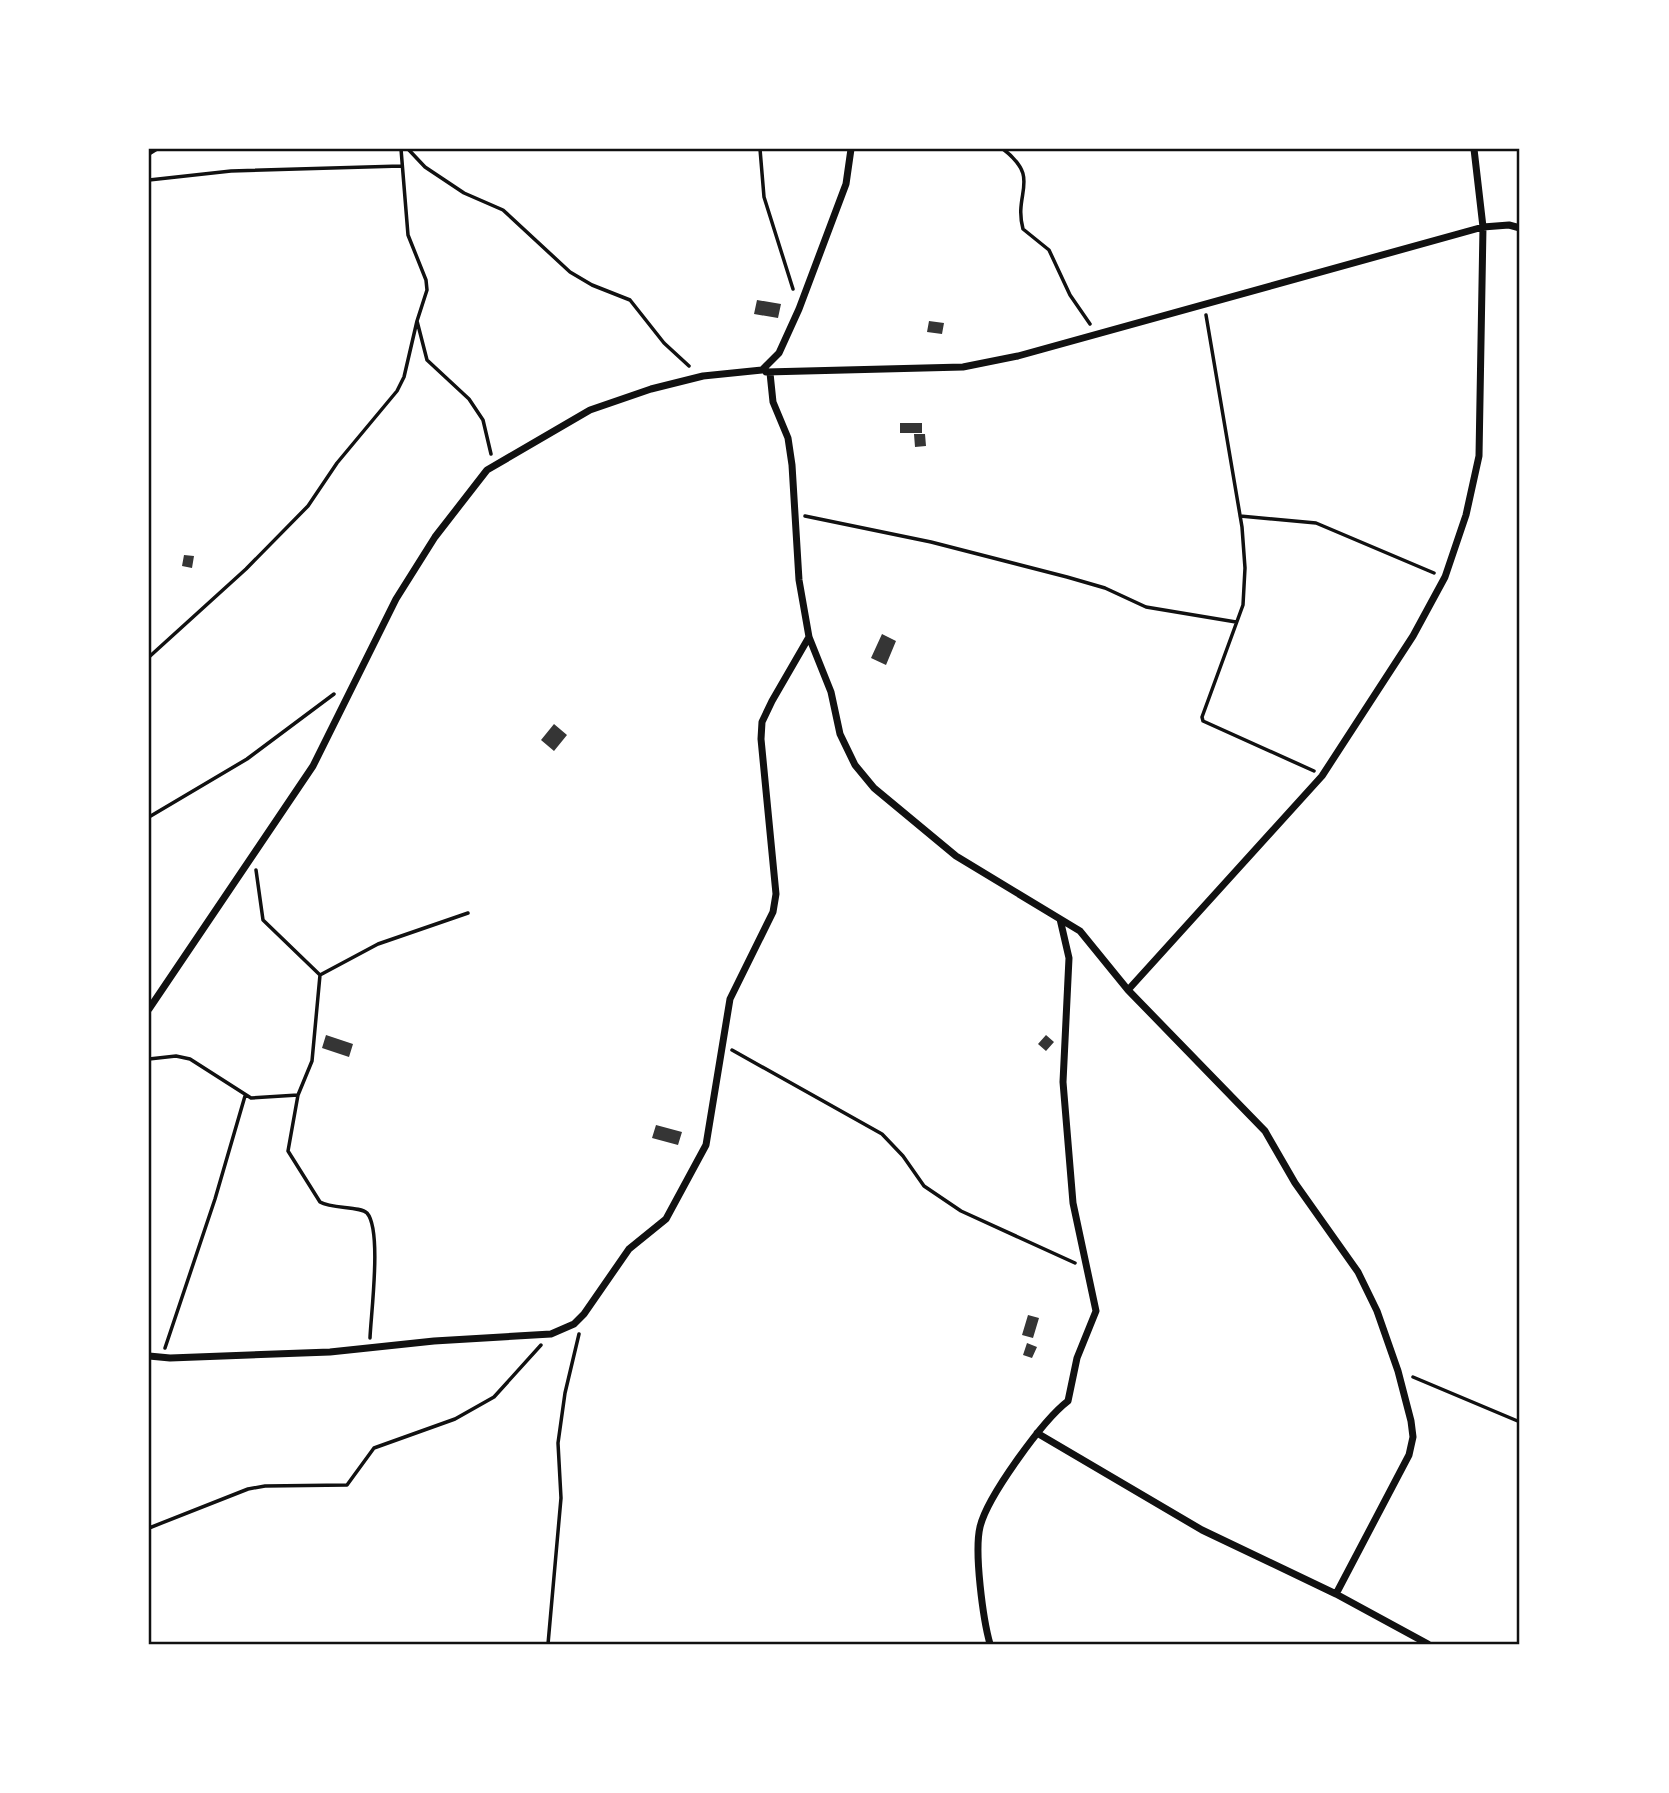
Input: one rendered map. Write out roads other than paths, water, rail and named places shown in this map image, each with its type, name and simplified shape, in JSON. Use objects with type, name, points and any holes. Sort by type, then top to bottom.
[{"type":"street","points":[[851,149],[846,184],[799,309],[779,353],[766,371],[773,402],[788,438],[796,514],[799,580],[809,638],[831,692],[840,734],[855,765],[874,788],[956,856],[1080,931],[1128,990],[1265,1131],[1295,1183],[1357,1272],[1377,1311],[1398,1371],[1413,1437],[1409,1455],[1336,1594]]},
{"type":"street","points":[[1128,990],[1322,776],[1413,636],[1445,578],[1466,515],[1479,456],[1483,227],[1474,149]]},
{"type":"street","points":[[149,1009],[313,766],[396,599],[435,537],[487,470],[590,410],[651,389],[704,376],[766,371],[963,367],[1018,356],[1204,302],[1293,281],[1483,227],[1509,225],[1520,228]]},
{"type":"street","points":[[149,1356],[330,1352],[551,1334],[574,1324],[584,1314],[629,1249],[666,1219],[706,1145],[730,999],[773,912],[776,894],[762,722],[809,638]]},
{"type":"street","points":[[990,1644],[984,1623],[980,1528],[989,1506],[1037,1433],[1055,1411],[1068,1401],[1077,1358],[1096,1311],[1073,1203],[1063,1082],[1069,958],[1060,918]]},
{"type":"street","points":[[1037,1433],[1202,1530],[1336,1594],[1428,1644]]}]
